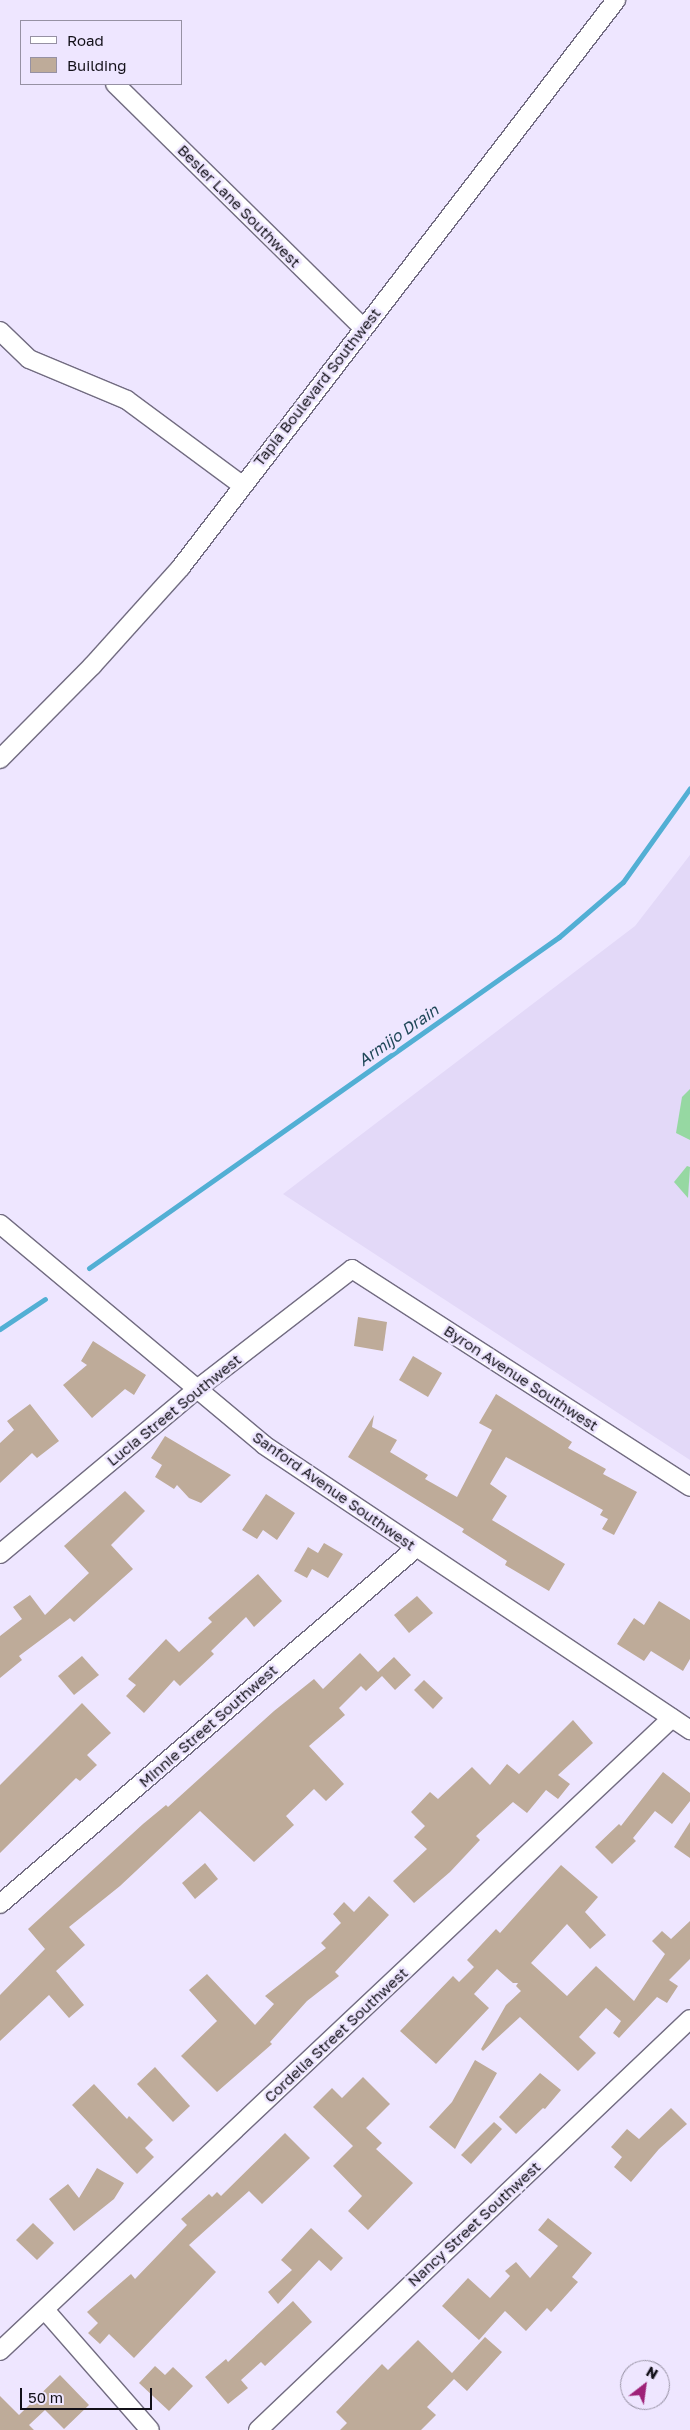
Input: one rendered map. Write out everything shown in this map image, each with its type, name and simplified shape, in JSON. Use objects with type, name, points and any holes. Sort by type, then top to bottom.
[{"type":"street","name":"Tapia Boulevard Southwest","points":[[3,750],[133,623],[181,567],[242,485],[616,0]]},
{"type":"street","name":"Besler Lane Southwest","points":[[116,85],[363,328]]},
{"type":"street","points":[[0,331],[29,359],[127,400],[242,485]]},
{"type":"street","name":"Sanford Avenue Southwest","points":[[0,1224],[264,1445],[690,1730]]},
{"type":"street","name":"Lucia Street Southwest","points":[[0,1554],[197,1389],[352,1269]]},
{"type":"street","name":"Byron Avenue Southwest","points":[[352,1269],[690,1487]]},
{"type":"street","name":"Minnie Street Southwest","points":[[0,1904],[416,1548]]},
{"type":"street","name":"Cordelia Street Southwest","points":[[0,2351],[672,1718]]},
{"type":"street","name":"Nancy Street Southwest","points":[[258,2430],[690,2019]]},
{"type":"street","points":[[45,2310],[150,2430]]},
{"type":"shaded area","points":[[690,855],[690,1460],[283,1194],[635,926]]},
{"type":"green space","points":[[690,1089],[690,1140],[676,1133],[682,1097]]},
{"type":"green space","points":[[687,1166],[690,1167],[688,1198],[674,1182]]},
{"type":"building","points":[[358,1317],[387,1322],[383,1351],[354,1346]]},
{"type":"building","points":[[93,1341],[146,1375],[134,1395],[125,1389],[92,1418],[63,1385],[87,1365],[81,1361]]},
{"type":"building","points":[[413,1356],[442,1373],[428,1397],[399,1380]]},
{"type":"building","points":[[496,1394],[572,1442],[568,1448],[606,1469],[603,1474],[637,1492],[614,1535],[602,1529],[608,1519],[600,1515],[603,1510],[506,1457],[490,1484],[507,1496],[492,1520],[565,1564],[549,1591],[505,1565],[507,1561],[462,1532],[464,1529],[348,1457],[374,1415],[372,1427],[397,1440],[390,1452],[428,1475],[425,1479],[457,1497],[492,1430],[479,1423]]},
{"type":"building","points":[[30,1404],[59,1441],[37,1458],[32,1453],[0,1483],[0,1443],[14,1430],[7,1421]]},
{"type":"building","points":[[165,1436],[231,1475],[201,1503],[189,1498],[177,1485],[174,1489],[155,1477],[162,1465],[151,1458]]},
{"type":"building","points":[[125,1491],[145,1511],[111,1545],[133,1569],[74,1622],[70,1618],[19,1656],[22,1660],[0,1678],[0,1636],[22,1619],[13,1607],[30,1595],[45,1615],[89,1573],[64,1546]]},
{"type":"building","points":[[266,1494],[295,1513],[277,1540],[263,1530],[257,1539],[242,1530]]},
{"type":"building","points":[[324,1543],[343,1554],[328,1578],[312,1569],[307,1578],[294,1571],[308,1547],[318,1553]]},
{"type":"building","points":[[258,1574],[282,1601],[254,1627],[246,1617],[211,1651],[214,1654],[180,1686],[174,1680],[144,1713],[126,1696],[136,1685],[128,1679],[166,1639],[179,1652],[212,1622],[208,1618]]},
{"type":"building","points":[[417,1596],[433,1613],[409,1633],[394,1615]]},
{"type":"building","points":[[659,1601],[690,1620],[690,1659],[683,1671],[651,1651],[644,1661],[617,1644],[634,1618],[644,1625]]},
{"type":"building","points":[[360,1653],[378,1672],[394,1657],[411,1675],[395,1690],[382,1676],[366,1691],[361,1686],[339,1708],[345,1715],[309,1746],[344,1784],[326,1801],[314,1789],[286,1816],[294,1825],[254,1862],[200,1811],[120,1886],[69,1927],[85,1945],[56,1971],[84,2005],[69,2018],[49,1995],[0,2041],[0,1995],[45,1949],[28,1929],[143,1824],[166,1805],[168,1807],[274,1711],[314,1679],[323,1689]]},
{"type":"building","points":[[82,1656],[99,1675],[74,1695],[58,1676]]},
{"type":"building","points":[[424,1680],[443,1698],[433,1709],[414,1690]]},
{"type":"building","points":[[82,1703],[111,1733],[87,1755],[97,1765],[80,1781],[76,1778],[0,1853],[0,1785]]},
{"type":"building","points":[[573,1720],[593,1743],[558,1775],[570,1784],[558,1799],[546,1790],[527,1813],[513,1802],[476,1836],[480,1840],[450,1872],[414,1903],[393,1881],[427,1849],[414,1837],[425,1826],[411,1812],[430,1792],[438,1799],[472,1767],[490,1785],[507,1764],[519,1774]]},
{"type":"building","points":[[663,1772],[690,1793],[690,1801],[672,1824],[655,1811],[633,1838],[636,1841],[612,1864],[595,1847],[619,1824],[621,1826]]},
{"type":"building","points":[[690,1822],[690,1858],[674,1847]]},
{"type":"building","points":[[205,1863],[218,1879],[195,1899],[182,1883]]},
{"type":"building","points":[[561,1865],[598,1897],[585,1912],[606,1935],[590,1949],[567,1924],[531,1963],[567,1996],[596,1966],[634,2001],[665,1954],[652,1941],[662,1931],[671,1939],[690,1921],[690,1959],[669,1980],[678,1986],[667,2003],[657,1997],[619,2038],[613,2033],[621,2021],[606,2008],[579,2037],[596,2053],[578,2071],[520,2017],[483,2051],[481,2049],[506,2005],[521,1991],[516,1986],[518,1983],[513,1983],[497,1969],[474,1994],[489,2008],[436,2064],[400,2031],[453,1976],[459,1982],[474,1967],[467,1960],[496,1929],[500,1933]]},
{"type":"building","points":[[369,1896],[389,1915],[335,1972],[339,1976],[307,2001],[270,2042],[272,2044],[217,2092],[181,2056],[217,2021],[189,1990],[207,1974],[255,2025],[274,2004],[265,1996],[326,1948],[321,1943],[341,1923],[333,1914],[344,1902],[354,1912]]},
{"type":"building","points":[[475,2060],[497,2073],[455,2149],[429,2127],[452,2102]]},
{"type":"building","points":[[155,2067],[190,2106],[173,2122],[137,2084]]},
{"type":"building","points":[[540,2073],[561,2090],[545,2109],[543,2108],[516,2134],[499,2117]]},
{"type":"building","points":[[363,2077],[390,2104],[366,2128],[382,2143],[376,2149],[413,2183],[368,2230],[348,2211],[362,2196],[333,2166],[353,2146],[313,2107],[332,2088],[342,2098]]},
{"type":"building","points":[[94,2084],[127,2119],[129,2116],[153,2140],[145,2148],[154,2157],[137,2174],[72,2105]]},
{"type":"building","points":[[671,2108],[687,2124],[659,2149],[631,2182],[614,2167],[622,2157],[611,2147],[627,2129],[639,2139]]},
{"type":"building","points":[[494,2122],[502,2129],[471,2164],[461,2155]]},
{"type":"building","points":[[285,2133],[310,2158],[262,2204],[249,2191],[189,2245],[216,2272],[134,2358],[109,2334],[100,2344],[88,2333],[98,2323],[87,2312],[131,2274],[135,2279],[187,2225],[181,2219],[209,2194],[212,2197],[217,2192],[221,2196]]},
{"type":"building","points":[[97,2168],[124,2183],[114,2199],[74,2231],[49,2199],[68,2184],[79,2198]]},
{"type":"building","points":[[548,2218],[592,2253],[572,2277],[578,2282],[551,2312],[547,2308],[526,2331],[505,2311],[479,2340],[442,2306],[468,2278],[490,2298],[510,2276],[505,2271],[516,2262],[530,2278],[558,2246],[538,2230]]},
{"type":"building","points":[[33,2223],[54,2243],[37,2260],[16,2240]]},
{"type":"building","points":[[311,2228],[343,2258],[331,2271],[319,2260],[278,2304],[268,2292],[292,2270],[281,2260]]},
{"type":"building","points":[[293,2301],[312,2322],[265,2366],[261,2362],[241,2380],[248,2388],[228,2404],[205,2377],[226,2359],[228,2362]]},
{"type":"building","points":[[485,2337],[502,2352],[467,2391],[454,2379],[427,2407],[436,2415],[421,2430],[340,2430],[347,2423],[336,2412],[382,2364],[388,2370],[418,2340],[452,2373]]},
{"type":"building","points":[[155,2366],[165,2375],[173,2367],[193,2386],[169,2411],[139,2383]]},
{"type":"building","points":[[60,2375],[89,2405],[64,2429],[45,2410],[29,2425],[34,2430],[0,2430],[0,2396],[19,2415]]},
{"type":"waterway","name":"Armijo Drain","points":[[89,1268],[559,937],[623,882],[690,788]]},
{"type":"waterway","name":"Armijo Drain","points":[[0,1329],[45,1299]]}]
